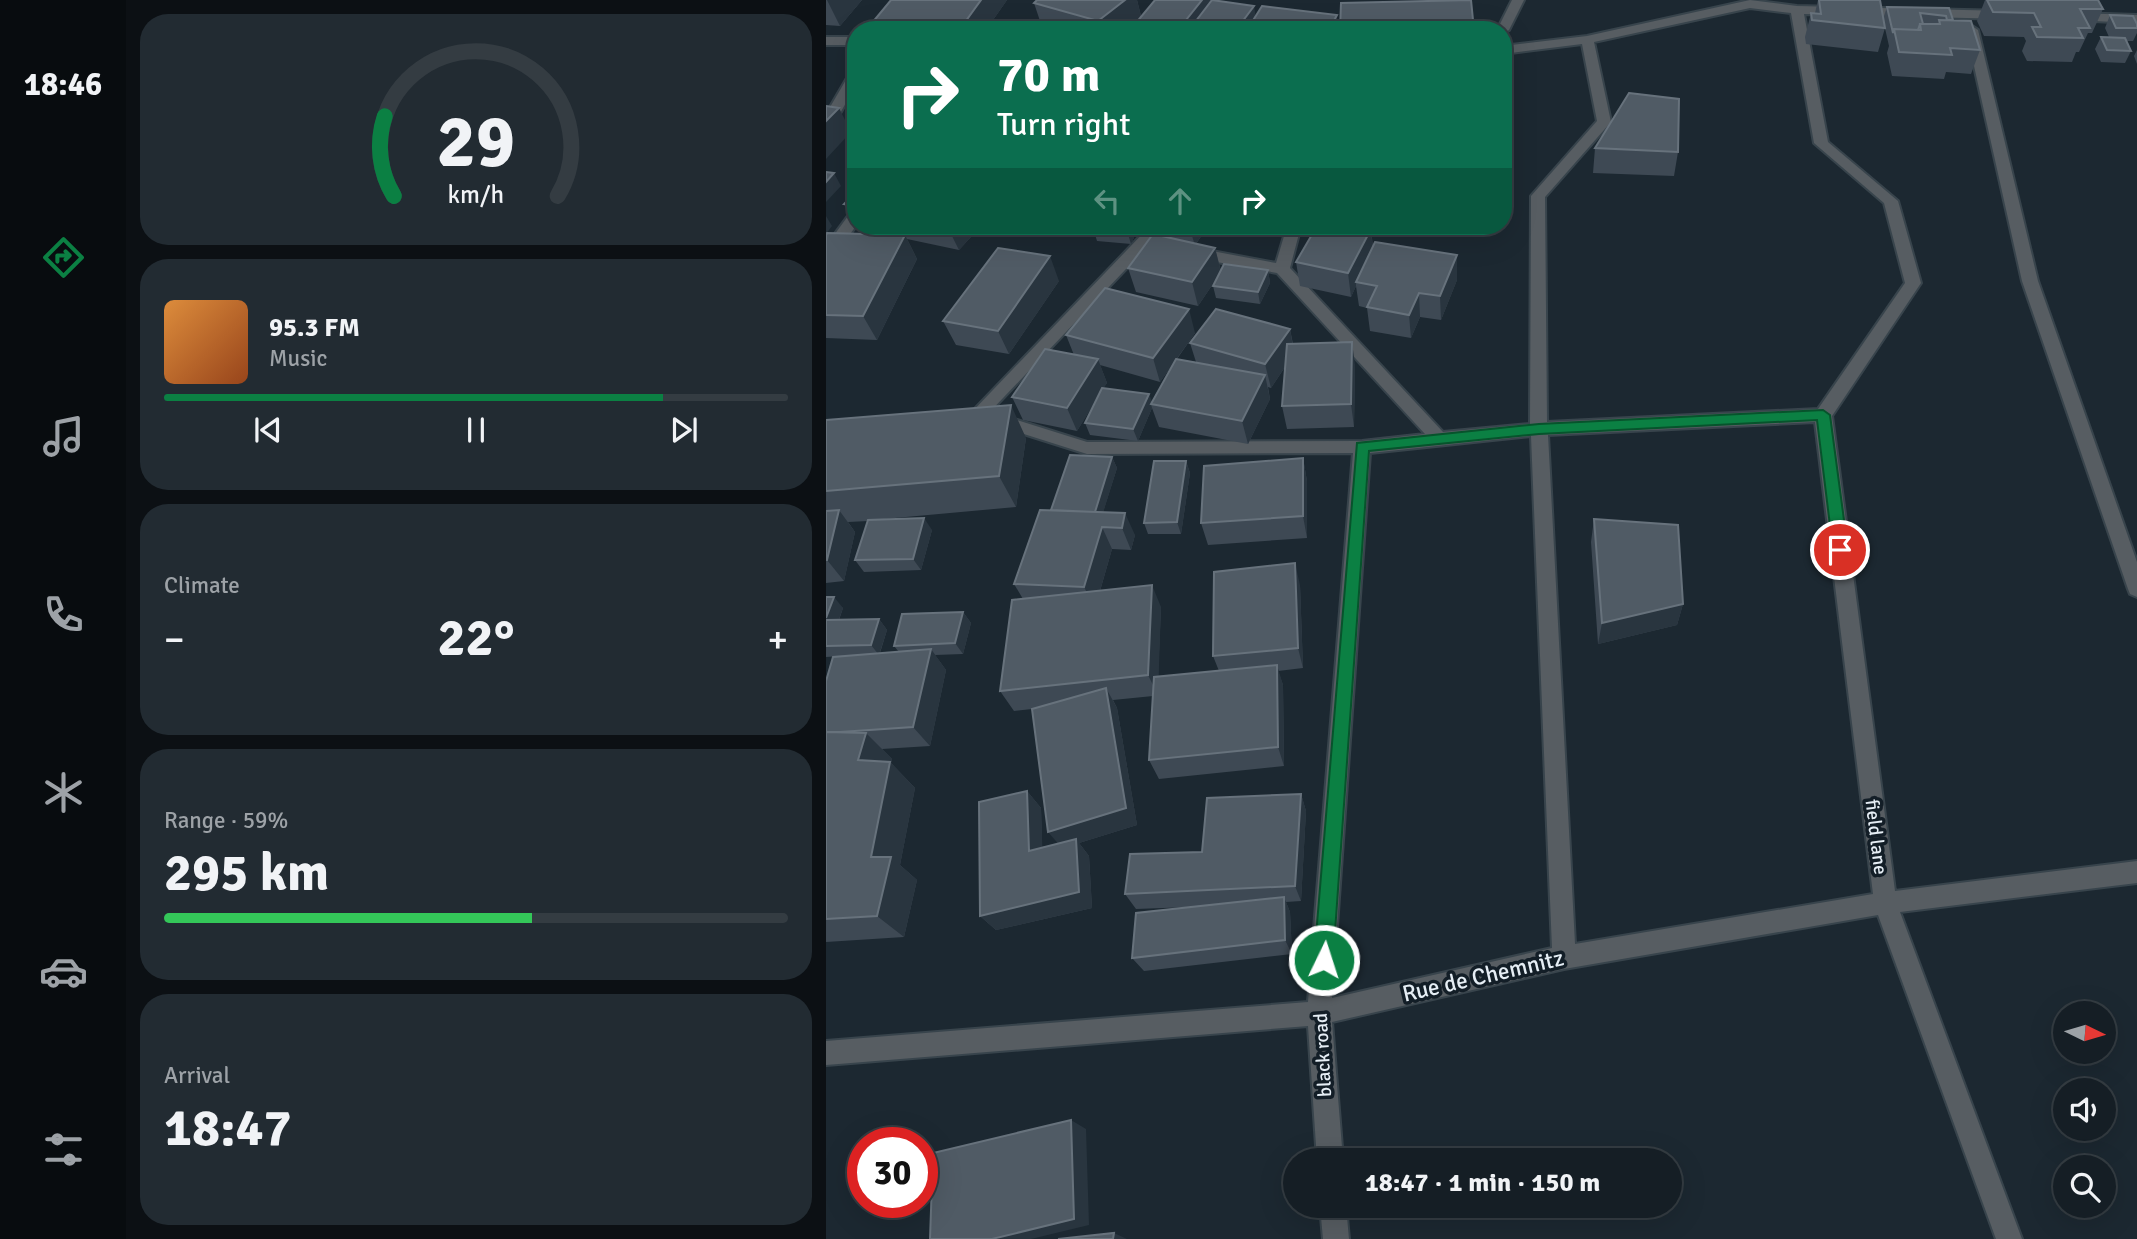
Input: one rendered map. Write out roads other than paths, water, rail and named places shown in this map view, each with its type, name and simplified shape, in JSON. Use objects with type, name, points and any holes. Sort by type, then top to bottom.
[{"type":"street","points":[[1508,21],[1518,0]]},
{"type":"street","points":[[1732,0],[1797,10],[2020,15]]},
{"type":"street","points":[[1955,0],[1968,13],[2030,281],[2137,589]]},
{"type":"street","points":[[1512,49],[1587,40],[1751,2]]},
{"type":"street","points":[[1149,235],[971,415],[1087,448],[1362,447],[1539,429],[1823,415],[1913,283],[1891,201],[1821,144],[1797,10]]},
{"type":"street","points":[[2059,16],[2137,19]]},
{"type":"street","points":[[826,41],[847,40]]},
{"type":"street","points":[[1564,957],[1539,429],[1538,196],[1604,122],[1587,40]]},
{"type":"street","points":[[826,121],[829,121],[847,89]]},
{"type":"street","points":[[826,257],[847,228]]},
{"type":"street","points":[[1282,269],[1291,235]]},
{"type":"street","points":[[1141,243],[1282,269],[1439,439]]},
{"type":"street","name":"field lane","points":[[1823,415],[1885,903],[2009,1239]]},
{"type":"street","name":"black road","points":[[1329,1148],[1320,1013],[1362,447]]},
{"type":"street","name":"Rue de Chemnitz","points":[[826,1054],[1320,1013],[1564,957],[1885,903],[2137,872]]},
{"type":"street","points":[[1335,1218],[1336,1239]]}]
